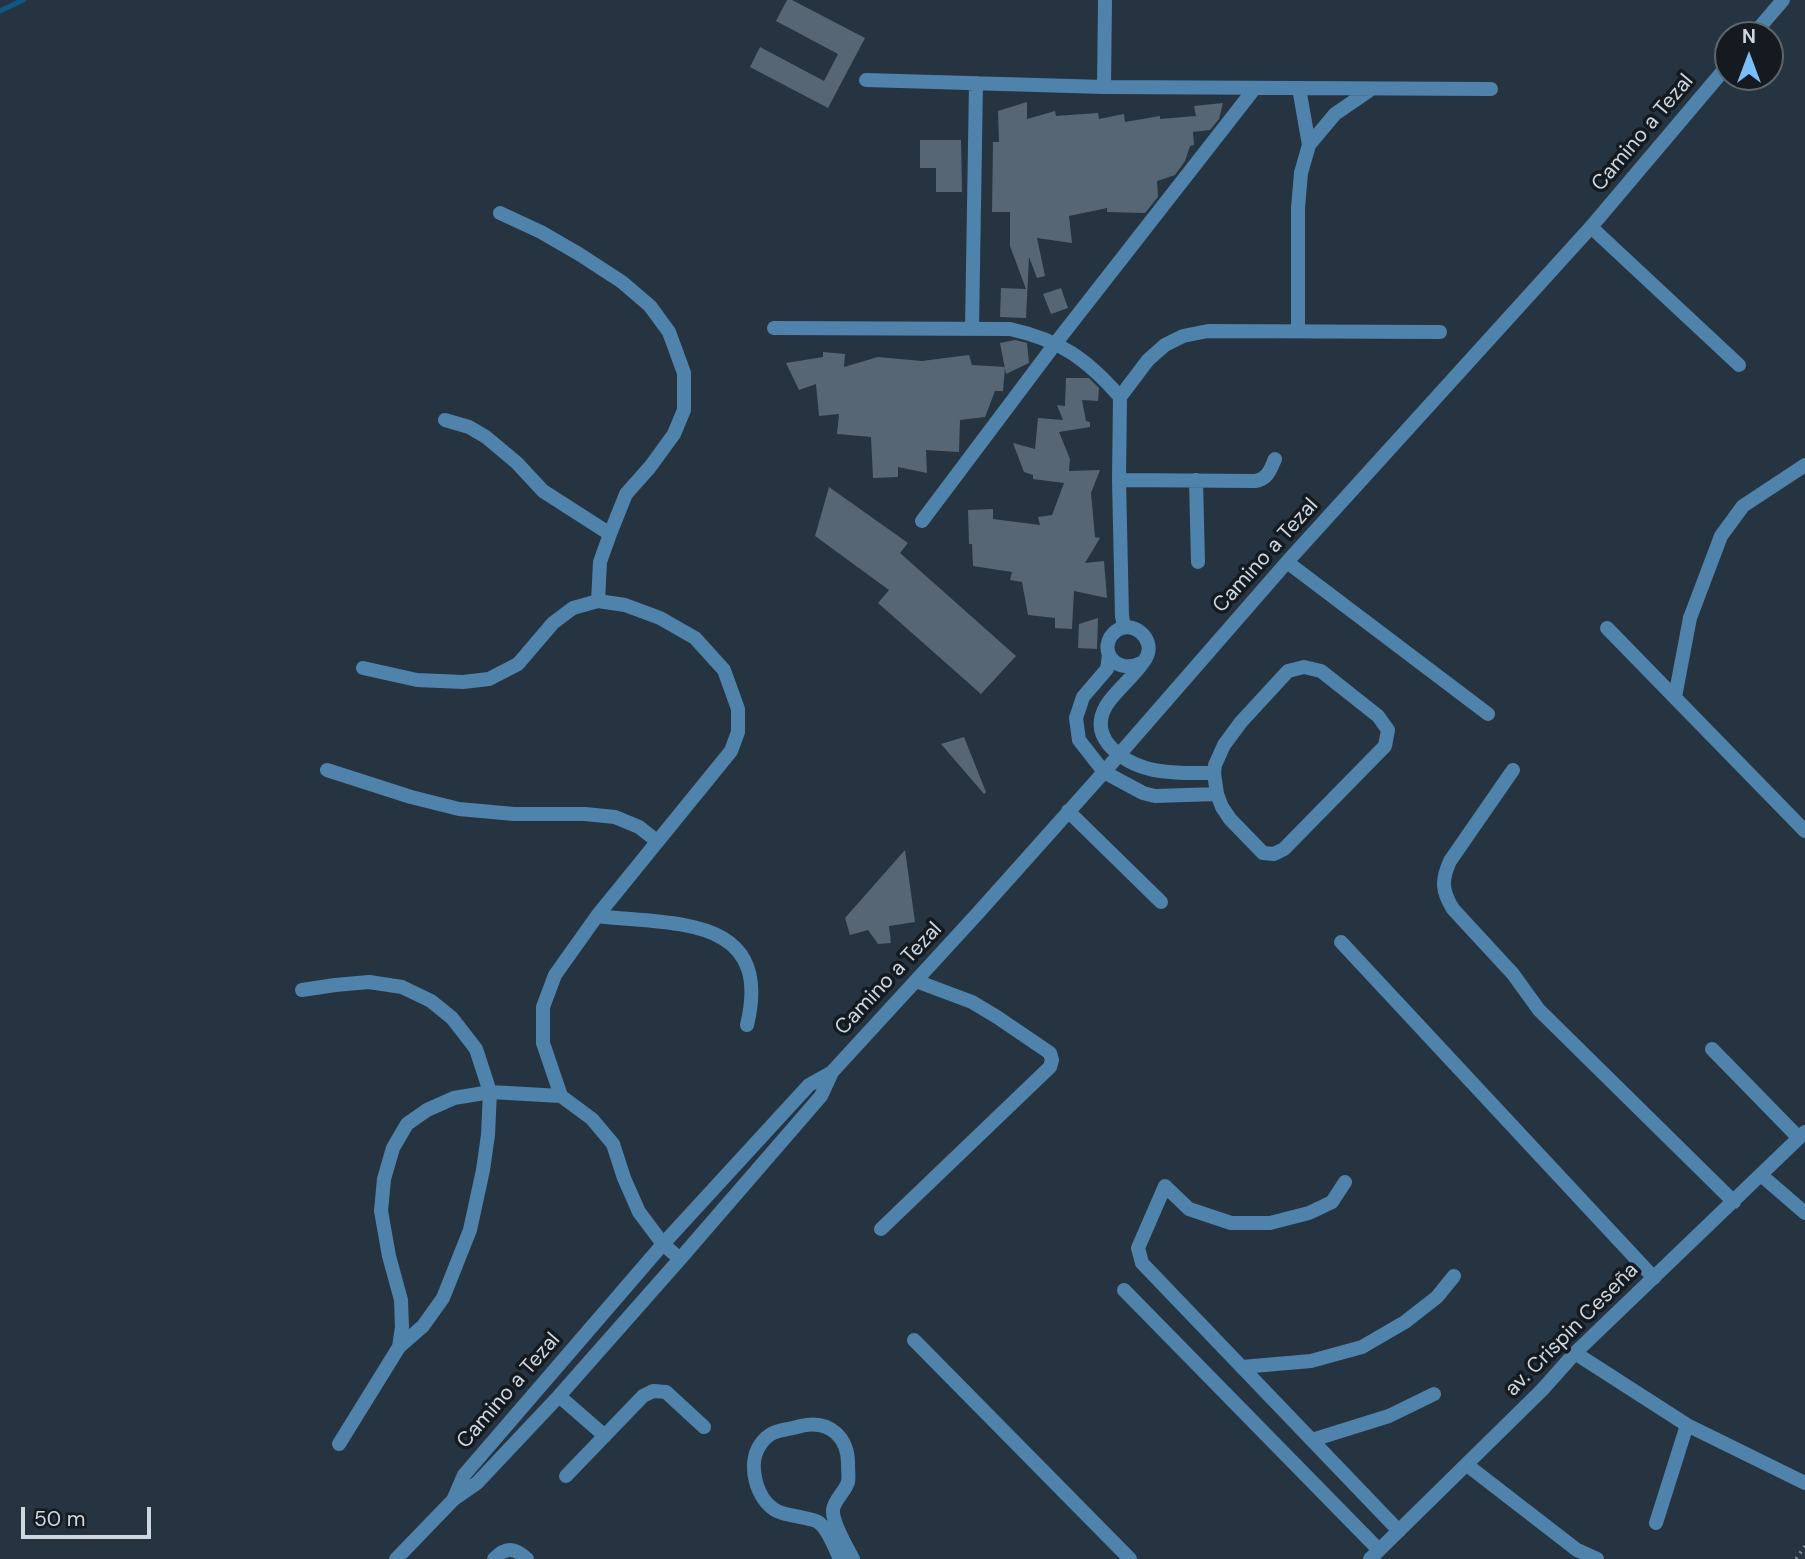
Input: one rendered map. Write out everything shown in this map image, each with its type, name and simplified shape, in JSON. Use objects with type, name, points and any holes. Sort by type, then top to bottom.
[{"type":"street","points":[[1104,87],[1105,0]]},
{"type":"street","points":[[1765,21],[1783,0]]},
{"type":"street","points":[[866,80],[1104,87],[1491,89]]},
{"type":"street","name":"Camino a Tezal","points":[[396,1559],[454,1499],[477,1483],[559,1396],[821,1096],[832,1072],[1104,772],[1287,562],[1591,227],[1714,82]]},
{"type":"street","points":[[972,329],[976,83]]},
{"type":"street","points":[[922,521],[1055,344],[1255,88]]},
{"type":"street","points":[[1299,88],[1309,145]]},
{"type":"street","points":[[1298,330],[1298,208],[1301,173],[1309,145],[1335,114],[1370,90]]},
{"type":"street","points":[[500,214],[541,232],[579,254],[622,282],[650,306],[669,332],[684,373],[684,410],[674,434],[626,494],[600,562],[598,601]]},
{"type":"street","points":[[1591,227],[1739,365]]},
{"type":"street","points":[[774,328],[1010,329],[1035,334],[1076,354],[1102,376],[1120,397]]},
{"type":"street","points":[[1124,627],[1119,480],[1120,397],[1148,360],[1165,345],[1183,336],[1208,331],[1440,332]]},
{"type":"street","points":[[445,420],[469,427],[486,436],[543,491],[610,534]]},
{"type":"street","points":[[1119,480],[1262,480],[1268,475],[1275,459]]},
{"type":"street","points":[[1675,697],[1690,618],[1721,536],[1743,506],[1805,465]]},
{"type":"street","points":[[1196,480],[1198,562]]},
{"type":"street","points":[[1287,562],[1488,714]]},
{"type":"street","points":[[363,668],[417,680],[463,682],[489,679],[518,664],[553,623],[573,608],[598,601],[625,605],[660,618],[695,638],[724,670],[738,709],[738,732],[731,751],[597,916],[555,975],[543,1007],[544,1043],[561,1096]]},
{"type":"street","points":[[1214,773],[1159,772],[1143,768],[1118,755],[1101,735],[1105,707],[1147,655],[1149,644],[1144,634],[1135,628],[1124,627],[1115,631],[1108,646],[1107,668],[1083,697],[1076,718],[1079,740],[1104,772],[1143,793],[1155,796],[1217,793]]},
{"type":"street","points":[[1607,628],[1805,831]]},
{"type":"street","points":[[1109,655],[1114,663],[1123,667],[1133,667],[1141,663]]},
{"type":"street","points":[[1304,667],[1321,671],[1378,716],[1388,730],[1385,746],[1284,849],[1274,854],[1263,853],[1230,818],[1217,793],[1214,773],[1224,745],[1241,722],[1288,671],[1304,667]]},
{"type":"street","points":[[327,770],[411,797],[460,809],[514,814],[585,814],[615,817],[639,827],[657,841]]},
{"type":"street","points":[[1513,770],[1450,861],[1444,873],[1446,898],[1569,1042],[1734,1202]]},
{"type":"street","points":[[1068,811],[1161,902]]},
{"type":"street","points":[[597,916],[681,924],[712,931],[732,943],[747,965],[753,989],[747,1025]]},
{"type":"street","points":[[1341,942],[1654,1278]]},
{"type":"street","points":[[881,1229],[1050,1067],[1052,1060],[1050,1053],[972,1002],[916,981]]},
{"type":"street","points":[[302,990],[369,982],[402,987],[431,1001],[452,1018],[476,1049],[490,1092],[484,1170],[470,1230],[443,1298],[423,1326],[399,1347],[339,1444]]},
{"type":"street","points":[[1712,1049],[1802,1135]]},
{"type":"street","name":"Camino a Tezal","points":[[454,1499],[464,1475],[663,1244],[808,1085],[832,1072]]},
{"type":"street","points":[[399,1347],[402,1327],[401,1300],[381,1211],[384,1179],[393,1148],[407,1124],[454,1098],[490,1092],[561,1096],[592,1119],[613,1144],[639,1212],[663,1244],[680,1259]]},
{"type":"street","name":"av. Crispin Ceseña","points":[[1375,1555],[1542,1390],[1575,1353],[1802,1135]]},
{"type":"street","points":[[1761,1175],[1805,1213]]},
{"type":"street","points":[[1345,1182],[1332,1202],[1309,1213],[1270,1223],[1231,1223],[1189,1209],[1165,1186],[1138,1248],[1142,1263],[1399,1531]]},
{"type":"street","points":[[1242,1367],[1311,1361],[1362,1347],[1405,1322],[1437,1297],[1454,1276]]},
{"type":"street","points":[[1124,1290],[1375,1555]]},
{"type":"street","points":[[914,1340],[1130,1559]]},
{"type":"street","points":[[1575,1353],[1687,1425],[1805,1483]]},
{"type":"street","points":[[566,1476],[643,1396],[653,1391],[666,1392],[704,1427]]},
{"type":"street","points":[[1312,1440],[1389,1416],[1434,1394]]},
{"type":"street","points":[[559,1396],[605,1436]]},
{"type":"street","points":[[840,1559],[830,1536],[818,1522],[775,1510],[762,1495],[754,1475],[755,1452],[764,1438],[775,1431],[812,1423],[830,1428],[842,1439],[849,1453],[848,1482],[833,1507],[833,1515],[853,1559]]},
{"type":"street","points":[[1656,1523],[1687,1425]]},
{"type":"street","points":[[1467,1465],[1577,1550],[1597,1559]]},
{"type":"street","points":[[494,1559],[509,1549],[518,1551],[527,1559]]},
{"type":"path","points":[[1796,1559],[1805,1546]]},
{"type":"building","points":[[787,0],[792,0],[865,38],[828,108],[750,67],[760,47],[824,81],[838,54],[776,21]]},
{"type":"building","points":[[1027,102],[1027,119],[1055,111],[1056,116],[1098,113],[1099,119],[1124,114],[1125,122],[1160,116],[1160,119],[1196,116],[1194,106],[1223,103],[1219,119],[1210,130],[1193,132],[1194,145],[1190,146],[1185,161],[1175,175],[1157,181],[1158,197],[1145,213],[1107,212],[1107,208],[1069,216],[1072,243],[1037,238],[1045,276],[1037,278],[1029,257],[1026,318],[1000,317],[1001,288],[1026,289],[1010,246],[1010,212],[992,212],[993,142],[999,142],[998,111]]},
{"type":"building","points":[[920,140],[961,140],[962,192],[936,192],[936,168],[920,168]]},
{"type":"building","points":[[1061,288],[1068,308],[1051,314],[1043,294]]},
{"type":"building","points":[[1015,340],[1027,343],[1029,363],[1006,374],[1000,343]]},
{"type":"building","points":[[823,352],[845,354],[844,367],[878,357],[922,361],[969,355],[972,365],[1005,367],[1003,391],[995,391],[985,417],[960,420],[959,452],[926,450],[927,473],[898,467],[898,477],[873,478],[871,437],[837,434],[839,414],[819,416],[816,384],[799,390],[786,363],[823,357]]},
{"type":"building","points":[[1066,378],[1089,378],[1099,388],[1098,401],[1082,400],[1086,421],[1090,422],[1090,427],[1059,432],[1070,459],[1069,471],[1100,470],[1091,493],[1095,537],[1100,538],[1085,563],[1104,561],[1107,598],[1074,591],[1072,629],[1055,628],[1055,618],[1028,615],[1022,582],[1010,580],[1012,572],[973,566],[968,510],[993,509],[993,519],[1040,525],[1038,517],[1052,515],[1064,483],[1033,479],[1033,475],[1024,472],[1013,443],[1035,449],[1038,418],[1063,420],[1057,405],[1065,406]]},
{"type":"building","points":[[829,487],[908,543],[900,553],[1016,656],[981,694],[878,603],[889,590],[815,536]]},
{"type":"building","points":[[1098,618],[1097,649],[1078,648],[1079,624]]},
{"type":"building","points":[[964,737],[986,792],[984,794],[941,744]]},
{"type":"building","points":[[905,850],[915,922],[889,926],[891,943],[878,944],[868,930],[850,935],[845,918]]},
{"type":"waterway","points":[[0,11],[23,0]]}]
